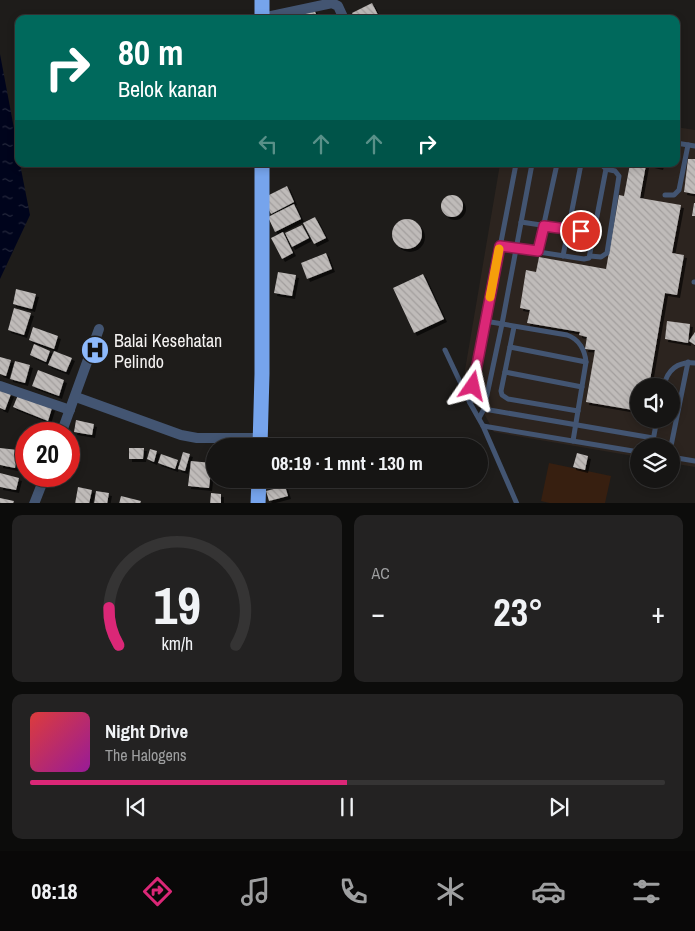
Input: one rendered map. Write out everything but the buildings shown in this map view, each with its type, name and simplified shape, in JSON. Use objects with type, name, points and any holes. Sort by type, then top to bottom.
[{"type":"highway","points":[[262,0],[262,15]]},
{"type":"highway","points":[[260,438],[262,167]]},
{"type":"highway","points":[[258,503],[259,488]]},
{"type":"street","points":[[275,15],[332,2],[338,6],[342,15]]},
{"type":"street","points":[[66,422],[100,329]]},
{"type":"street","points":[[0,386],[70,410]]},
{"type":"street","points":[[76,397],[181,435],[206,439]]},
{"type":"street","points":[[34,503],[41,487]]},
{"type":"lane","points":[[680,144],[695,146]]},
{"type":"lane","points":[[665,195],[674,195],[679,190],[688,145]]},
{"type":"lane","points":[[470,403],[515,167]]},
{"type":"lane","points":[[479,418],[484,409],[502,324],[531,167]]},
{"type":"lane","points":[[538,251],[556,167]]},
{"type":"lane","points":[[563,256],[580,167]]},
{"type":"lane","points":[[500,246],[584,259],[590,256],[601,257],[607,252],[619,176],[614,171],[606,169],[590,256]]},
{"type":"lane","points":[[521,222],[594,233]]},
{"type":"lane","points":[[485,321],[574,337],[577,340],[583,349],[586,362],[573,441]]},
{"type":"lane","points":[[514,327],[501,391],[502,395],[504,397],[578,411]]},
{"type":"lane","points":[[510,347],[586,362]]},
{"type":"lane","points":[[445,350],[483,426],[517,503]]},
{"type":"lane","points":[[673,438],[688,362]]},
{"type":"lane","points":[[666,378],[671,370],[680,364],[695,363]]},
{"type":"lane","points":[[505,372],[582,387]]},
{"type":"lane","points":[[484,409],[653,438],[655,428]]},
{"type":"lane","points":[[483,426],[630,450]]},
{"type":"lane","points":[[680,458],[695,461]]},
{"type":"shaded area","points":[[680,128],[695,130],[695,467],[680,464],[680,438],[630,438],[630,455],[494,432],[464,376],[499,167],[680,167]]},
{"type":"shaded area","points":[[549,463],[611,476],[605,503],[550,503],[541,501]]},
{"type":"water","points":[[0,54],[15,134],[15,167],[21,167],[30,215],[0,279]]},
{"type":"slow traffic","points":[[490,297],[499,249]]},
{"type":"place","name":"Balai Kesehatan Pelindo","points":[[95,350]]},
{"type":"route","points":[[473,386],[500,246],[538,251],[544,226],[581,231]]}]
